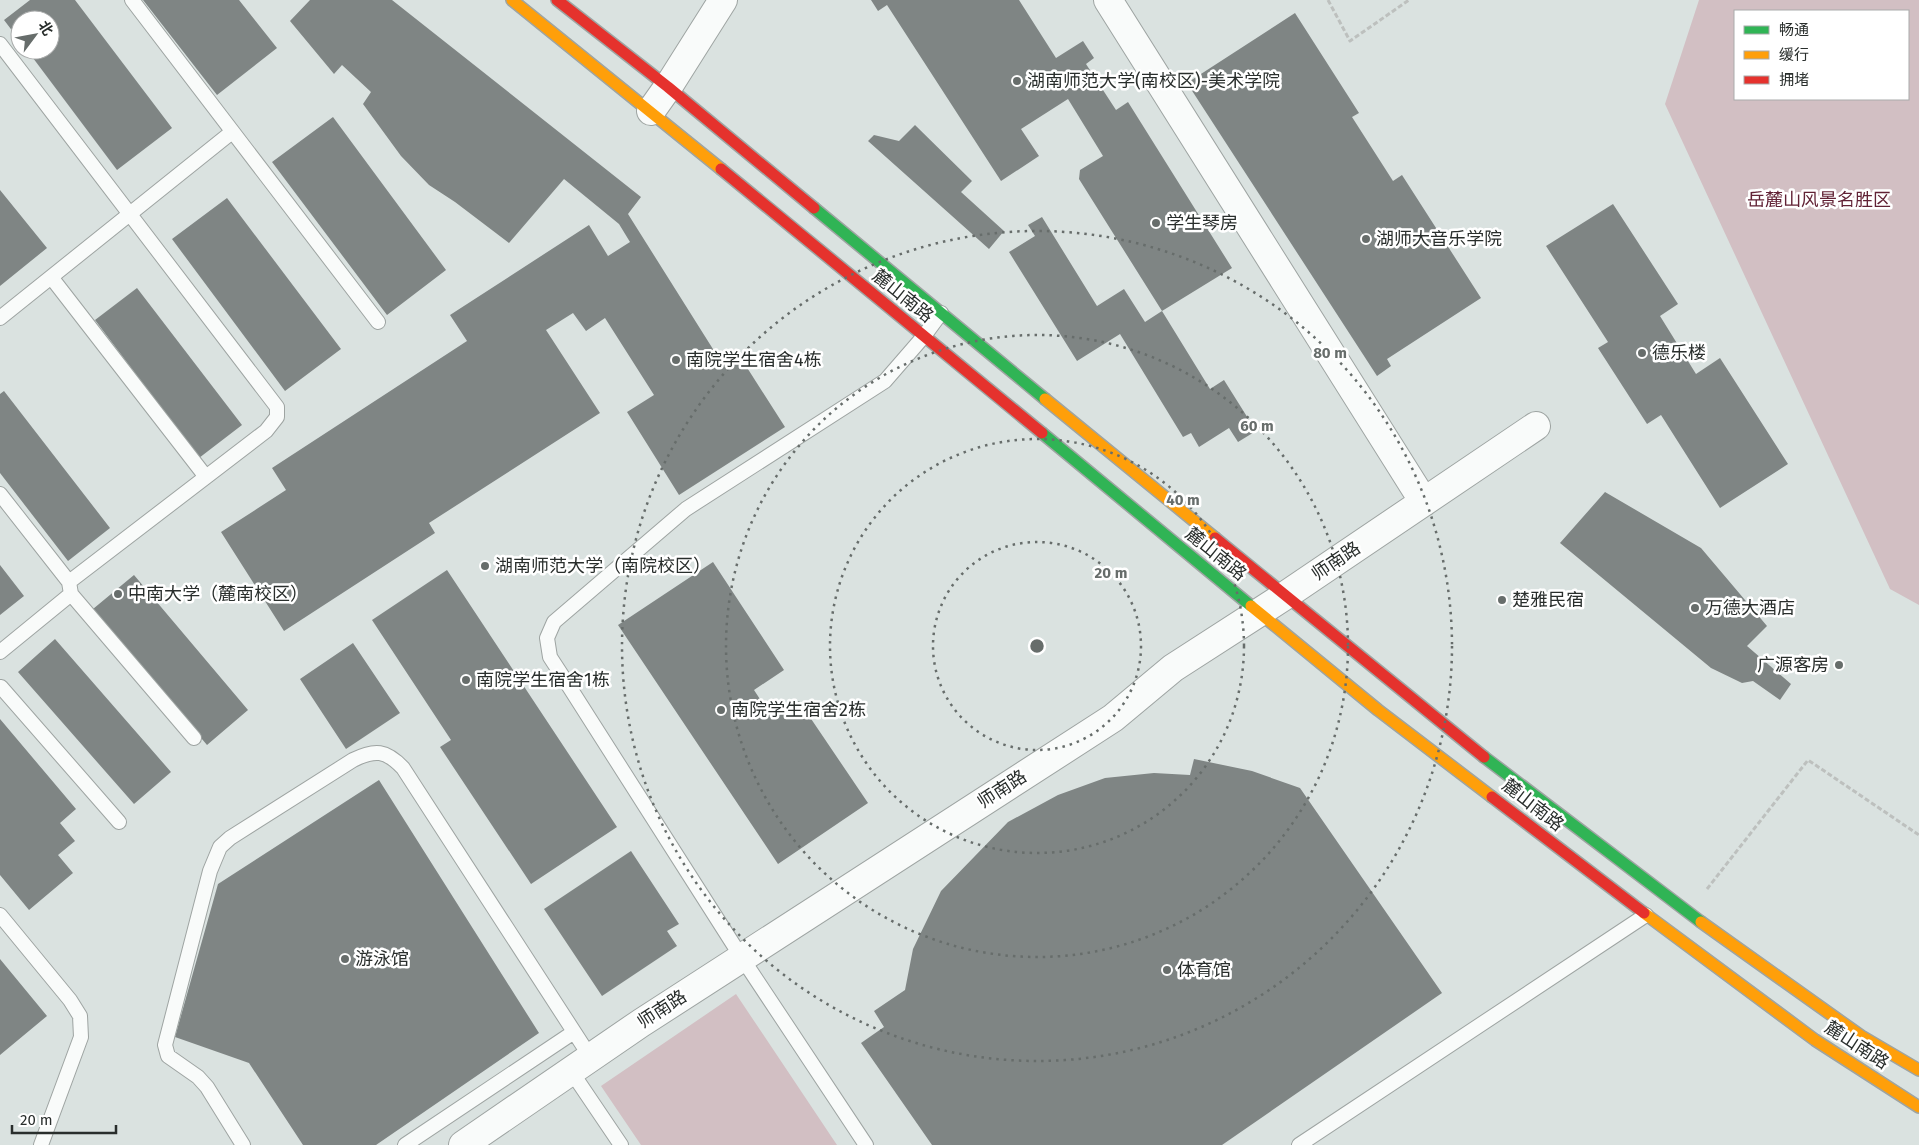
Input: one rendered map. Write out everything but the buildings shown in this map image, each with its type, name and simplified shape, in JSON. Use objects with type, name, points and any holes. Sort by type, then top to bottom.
[{"type":"main road","name":"麓山南路","points":[[512,0],[650,111],[1378,710],[1646,915],[1815,1040],[1919,1107]]},
{"type":"main road","name":"麓山南路","points":[[557,0],[668,87],[1480,754],[1688,913],[1861,1036],[1919,1070]]},
{"type":"street","points":[[650,111],[668,87],[723,0]]},
{"type":"street","points":[[1108,0],[1424,502]]},
{"type":"street","name":"师南路","points":[[464,1145],[581,1064],[742,958],[1113,718],[1173,668],[1286,595],[1536,426]]},
{"type":"lane","points":[[132,0],[378,322]]},
{"type":"lane","points":[[0,44],[277,407],[277,417],[266,431],[206,477],[70,588],[0,652]]},
{"type":"lane","points":[[0,318],[232,132]]},
{"type":"lane","points":[[51,277],[206,477]]},
{"type":"lane","points":[[866,1145],[742,958],[550,657],[547,638],[554,622],[686,508],[886,381],[941,313]]},
{"type":"lane","points":[[0,494],[70,588],[194,738]]},
{"type":"lane","points":[[0,687],[119,822]]},
{"type":"lane","points":[[243,1145],[207,1087],[198,1077],[168,1056],[165,1045],[210,871],[220,847],[230,838],[353,760],[365,754],[379,752],[392,757],[403,768],[574,1032],[581,1064],[621,1145]]},
{"type":"lane","points":[[1299,1145],[1646,915]]},
{"type":"lane","points":[[0,916],[70,1000],[80,1016],[81,1037],[41,1145]]},
{"type":"lane","points":[[405,1145],[574,1032]]},
{"type":"path","points":[[1328,0],[1350,41],[1409,0]]},
{"type":"path","points":[[1688,913],[1808,760],[1919,835]]},
{"type":"green space","name":"岳麓山风景名胜区","points":[[1699,0],[1919,0],[1919,605],[1890,589],[1665,104]]},
{"type":"green space","points":[[736,994],[837,1145],[641,1145],[601,1086]]},
{"type":"traffic: fast","points":[[814,208],[1045,399]]},
{"type":"traffic: fast","points":[[1042,433],[1251,606]]},
{"type":"traffic: fast","points":[[1484,757],[1701,922]]},
{"type":"traffic: slow","points":[[512,0],[721,169]]},
{"type":"traffic: slow","points":[[1045,399],[1215,538]]},
{"type":"traffic: slow","points":[[1251,606],[1378,710],[1492,797]]},
{"type":"traffic: slow","points":[[1644,913],[1815,1040],[1919,1107]]},
{"type":"traffic: slow","points":[[1701,922],[1861,1036],[1919,1070]]},
{"type":"traffic: jam","points":[[557,0],[668,87],[814,208]]},
{"type":"traffic: jam","points":[[721,169],[1042,433]]},
{"type":"traffic: jam","points":[[1215,538],[1484,757]]},
{"type":"traffic: jam","points":[[1492,797],[1644,913]]},
{"type":"place","name":"湖南师范大学(南校区)-美术学院","points":[[1017,81]]},
{"type":"place","name":"学生琴房","points":[[1156,223]]},
{"type":"place","name":"湖师大音乐学院","points":[[1366,239]]},
{"type":"place","name":"德乐楼","points":[[1642,353]]},
{"type":"place","name":"南院学生宿舍4栋","points":[[676,360]]},
{"type":"place","name":"湖南师范大学（南院校区）","points":[[485,566]]},
{"type":"place","name":"中南大学（麓南校区）","points":[[118,594]]},
{"type":"place","name":"楚雅民宿","points":[[1502,600]]},
{"type":"place","name":"万德大酒店","points":[[1695,608]]},
{"type":"place","name":"广源客房","points":[[1839,665]]},
{"type":"place","name":"南院学生宿舍1栋","points":[[466,680]]},
{"type":"place","name":"南院学生宿舍2栋","points":[[721,710]]},
{"type":"place","name":"游泳馆","points":[[345,959]]},
{"type":"place","name":"体育馆","points":[[1167,970]]}]
